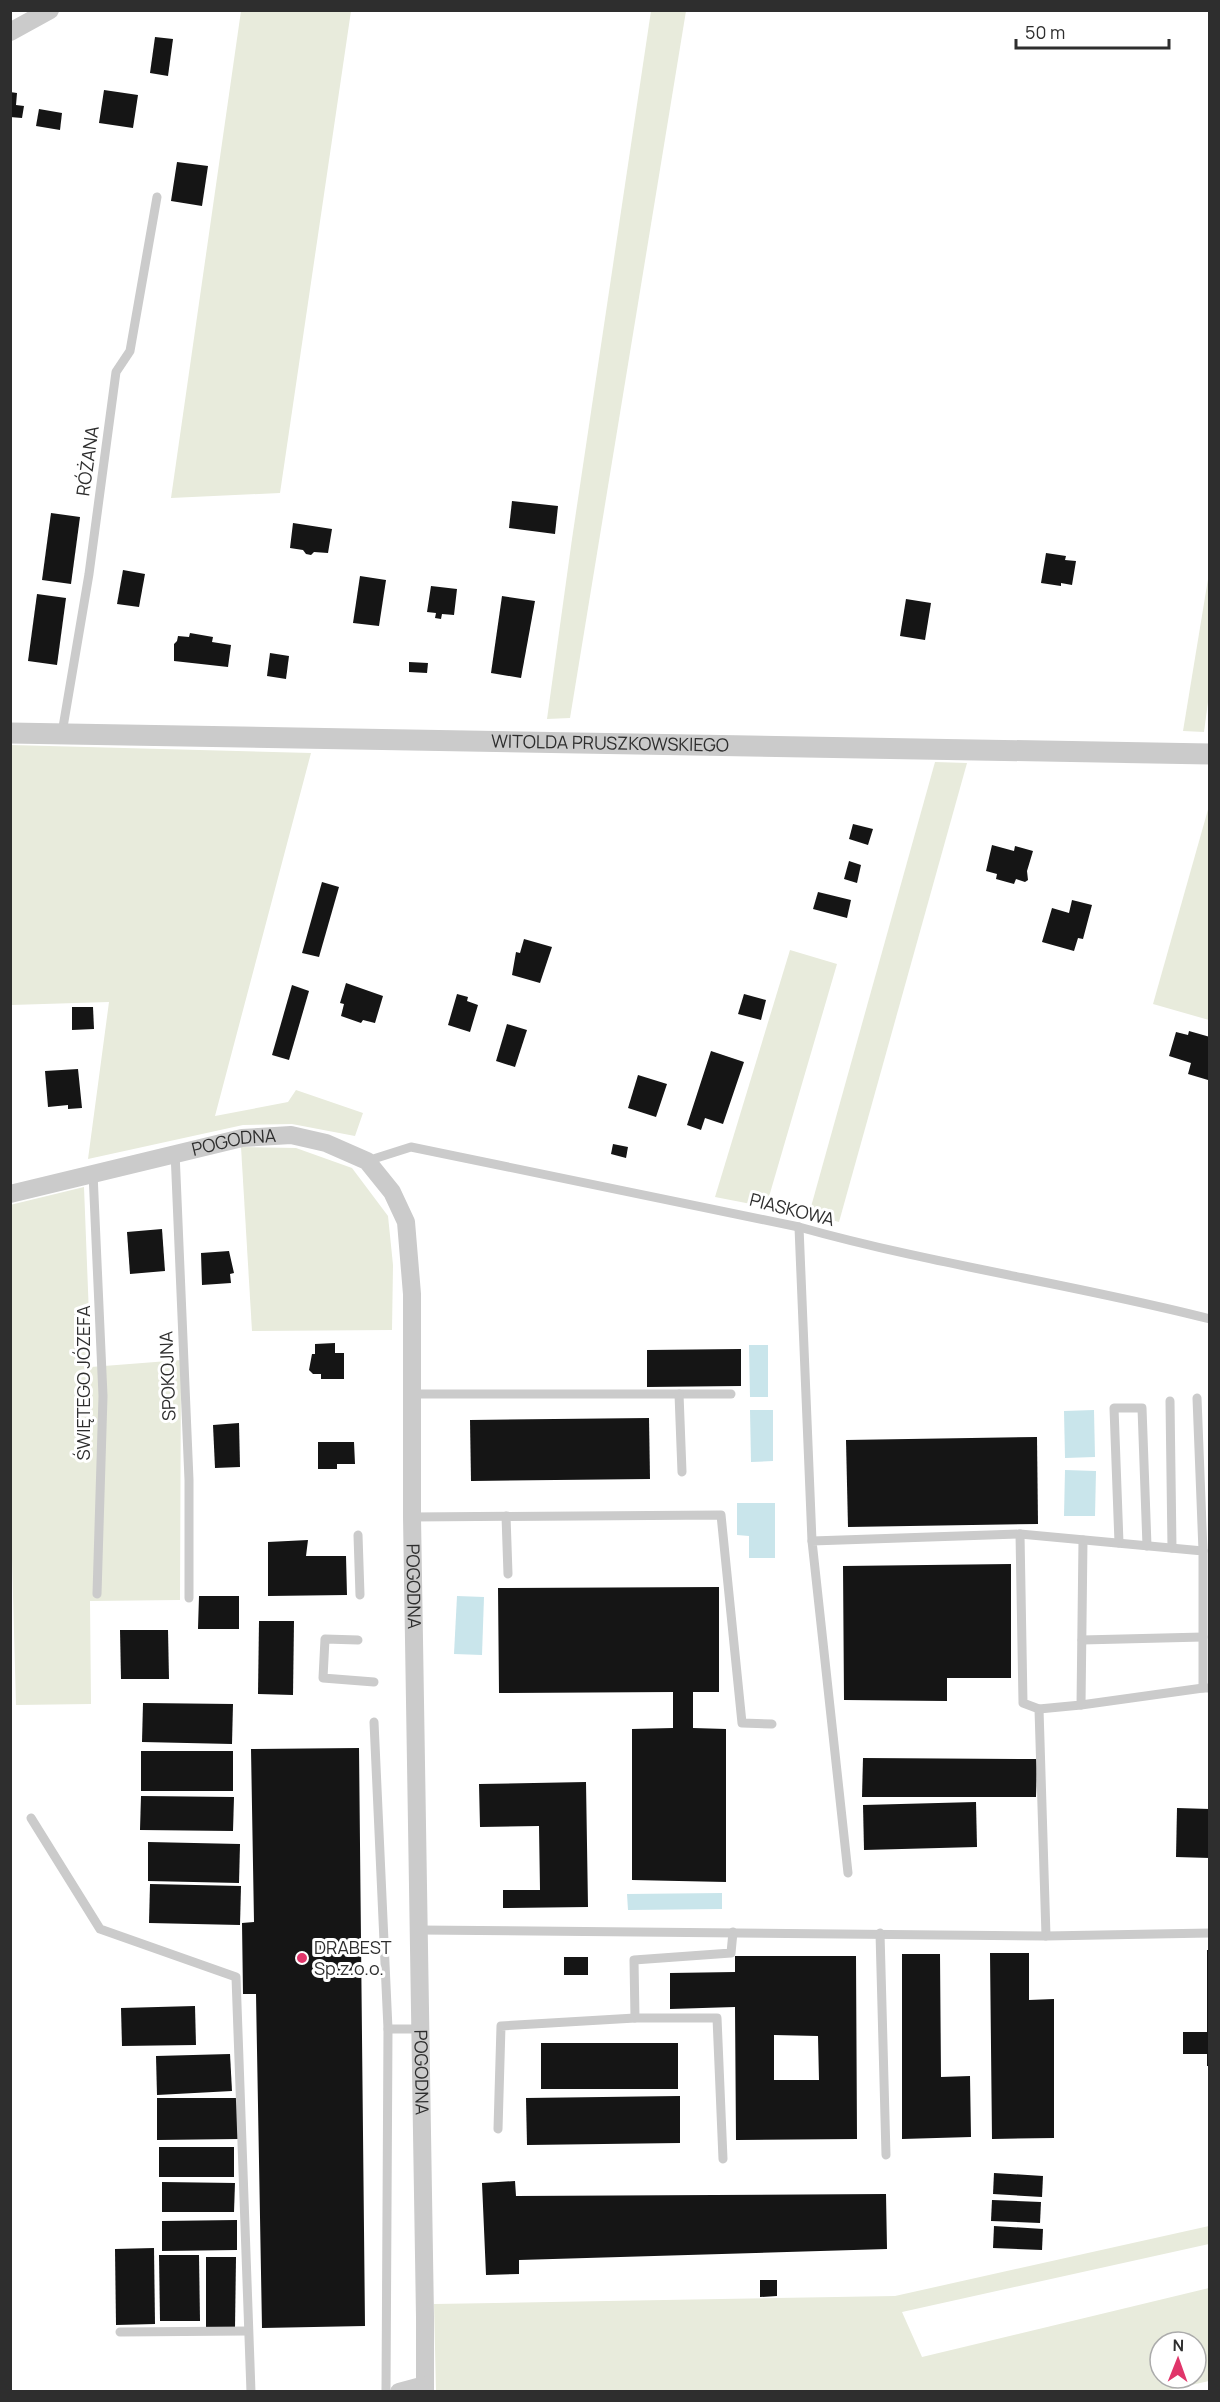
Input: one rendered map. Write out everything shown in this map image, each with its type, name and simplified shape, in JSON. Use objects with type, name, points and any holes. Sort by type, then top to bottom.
[{"type":"street","points":[[10,32],[50,10]]},
{"type":"street","name":"WITOLDA PRUSZKOWSKIEGO","points":[[10,733],[1209,754]]},
{"type":"street","name":"POGODNA","points":[[10,1194],[176,1152],[242,1138],[291,1135],[326,1143],[367,1161],[392,1192],[406,1222],[412,1294],[412,1517],[425,2388]]},
{"type":"street","points":[[399,2391],[425,2388]]},
{"type":"lane","name":"RÓŻANA","points":[[62,734],[89,574],[116,372],[130,351],[157,196]]},
{"type":"lane","name":"PIASKOWA","points":[[367,1161],[411,1147],[799,1227],[1027,1280],[1136,1300],[1209,1319]]},
{"type":"lane","name":"SPOKOJNA","points":[[176,1152],[189,1480],[189,1598]]},
{"type":"lane","name":"ŚWIĘTEGO JÓZEFA","points":[[93,1173],[103,1396],[97,1594]]},
{"type":"lane","points":[[799,1227],[812,1541],[848,1873]]},
{"type":"lane","points":[[412,1394],[731,1394]]},
{"type":"lane","points":[[679,1394],[682,1472]]},
{"type":"lane","points":[[1020,1534],[1023,1703],[1039,1709],[1206,1688],[1197,1398]]},
{"type":"lane","points":[[1170,1401],[1172,1548]]},
{"type":"lane","points":[[1119,1543],[1114,1408],[1142,1407],[1147,1546]]},
{"type":"lane","points":[[412,1517],[721,1515],[742,1723],[772,1724]]},
{"type":"lane","points":[[506,1516],[508,1574]]},
{"type":"lane","points":[[812,1541],[1020,1534],[1203,1551]]},
{"type":"lane","points":[[358,1535],[360,1595]]},
{"type":"lane","points":[[1081,1705],[1083,1540]]},
{"type":"lane","points":[[1082,1640],[1203,1637]]},
{"type":"lane","points":[[358,1640],[325,1639],[322,1678],[374,1682]]},
{"type":"lane","points":[[1039,1709],[1046,1936]]},
{"type":"lane","points":[[374,1722],[388,2028],[386,2391]]},
{"type":"lane","points":[[31,1818],[100,1929],[236,1977],[247,2331],[251,2391]]},
{"type":"lane","points":[[419,1930],[1046,1936],[1209,1933]]},
{"type":"lane","points":[[635,2018],[634,1960],[731,1953],[733,1932]]},
{"type":"lane","points":[[880,1933],[886,2155]]},
{"type":"lane","points":[[498,2129],[501,2026],[635,2018],[717,2018],[723,2159]]},
{"type":"lane","points":[[388,2028],[421,2029]]},
{"type":"lane","points":[[120,2332],[247,2331]]},
{"type":"shaded area","points":[[241,11],[351,11],[280,493],[171,498]]},
{"type":"shaded area","points":[[651,11],[686,11],[570,718],[547,719],[572,539]]},
{"type":"shaded area","points":[[1209,573],[1210,687],[1204,732],[1183,731]]},
{"type":"shaded area","points":[[11,745],[311,753],[215,1116],[288,1102],[296,1090],[363,1113],[355,1136],[292,1124],[243,1125],[88,1159],[109,1002],[11,1005]]},
{"type":"shaded area","points":[[935,762],[967,763],[839,1222],[809,1214]]},
{"type":"shaded area","points":[[1209,806],[1209,1020],[1153,1004]]},
{"type":"shaded area","points":[[790,950],[837,964],[766,1207],[715,1197]]},
{"type":"shaded area","points":[[241,1147],[296,1148],[352,1168],[388,1216],[393,1265],[392,1330],[252,1331]]},
{"type":"shaded area","points":[[84,1187],[91,1367],[181,1360],[180,1600],[90,1601],[91,1704],[16,1705],[10,1484],[10,1205]]},
{"type":"shaded area","points":[[1209,2226],[1209,2244],[902,2312],[922,2357],[1209,2288],[1209,2381],[1208,2330],[1148,2330],[1148,2390],[1168,2390],[1164,2391],[436,2391],[434,2304],[895,2296]]},
{"type":"water","points":[[749,1345],[768,1345],[768,1397],[750,1397]]},
{"type":"water","points":[[750,1410],[773,1410],[773,1461],[751,1462]]},
{"type":"water","points":[[1094,1410],[1095,1457],[1065,1458],[1064,1411]]},
{"type":"water","points":[[1065,1470],[1096,1471],[1095,1516],[1064,1516]]},
{"type":"water","points":[[737,1503],[775,1503],[775,1558],[749,1558],[749,1536],[737,1535]]},
{"type":"water","points":[[457,1596],[484,1597],[482,1655],[454,1654]]},
{"type":"water","points":[[722,1893],[722,1909],[628,1910],[627,1894]]},
{"type":"building","points":[[155,37],[173,39],[168,76],[150,73]]},
{"type":"building","points":[[104,90],[138,95],[133,128],[99,123]]},
{"type":"building","points":[[10,92],[17,93],[16,105],[24,106],[22,118],[10,117]]},
{"type":"building","points":[[39,109],[62,113],[60,130],[36,126]]},
{"type":"building","points":[[177,162],[208,166],[202,206],[171,201]]},
{"type":"building","points":[[512,501],[558,506],[555,534],[509,528]]},
{"type":"building","points":[[51,513],[80,517],[71,584],[42,580]]},
{"type":"building","points":[[293,523],[332,529],[328,553],[314,552],[311,555],[306,554],[303,550],[290,548]]},
{"type":"building","points":[[1046,553],[1066,556],[1065,560],[1076,561],[1072,585],[1041,583]]},
{"type":"building","points":[[123,570],[145,574],[139,607],[117,604]]},
{"type":"building","points":[[360,576],[386,580],[379,626],[353,623]]},
{"type":"building","points":[[431,586],[457,589],[454,615],[442,614],[441,619],[435,618],[436,613],[427,612]]},
{"type":"building","points":[[37,594],[66,598],[57,665],[28,661]]},
{"type":"building","points":[[502,596],[535,601],[521,678],[491,673]]},
{"type":"building","points":[[906,599],[931,603],[925,640],[900,636]]},
{"type":"building","points":[[190,633],[213,637],[212,642],[231,645],[228,667],[174,661],[174,644],[178,636],[189,637]]},
{"type":"building","points":[[270,653],[289,656],[286,679],[267,676]]},
{"type":"building","points":[[409,662],[428,663],[427,673],[409,672]]},
{"type":"building","points":[[853,824],[873,829],[868,845],[849,839]]},
{"type":"building","points":[[992,845],[1014,851],[1015,846],[1033,851],[1027,871],[1028,880],[1025,882],[1016,879],[1014,884],[996,879],[997,874],[986,871]]},
{"type":"building","points":[[849,861],[861,865],[857,883],[844,879]]},
{"type":"building","points":[[322,882],[339,887],[319,957],[302,953]]},
{"type":"building","points":[[818,892],[851,900],[847,918],[813,909]]},
{"type":"building","points":[[1072,900],[1092,905],[1083,939],[1078,938],[1074,951],[1042,942],[1052,908],[1069,913]]},
{"type":"building","points":[[524,939],[552,947],[540,983],[512,975],[516,952],[520,953]]},
{"type":"building","points":[[346,983],[383,996],[375,1023],[363,1020],[361,1023],[341,1016],[344,1004],[340,1003]]},
{"type":"building","points":[[292,985],[309,991],[289,1060],[272,1055]]},
{"type":"building","points":[[457,994],[468,997],[467,1001],[478,1005],[470,1032],[448,1025]]},
{"type":"building","points":[[744,994],[766,1000],[761,1020],[738,1014]]},
{"type":"building","points":[[72,1007],[93,1007],[94,1029],[72,1030]]},
{"type":"building","points":[[507,1024],[527,1030],[515,1067],[496,1061]]},
{"type":"building","points":[[1189,1031],[1210,1037],[1208,1080],[1188,1074],[1191,1063],[1169,1056],[1176,1032],[1188,1035]]},
{"type":"building","points":[[711,1051],[744,1062],[723,1124],[705,1118],[701,1130],[687,1125]]},
{"type":"building","points":[[78,1069],[82,1108],[68,1109],[68,1105],[48,1107],[45,1071]]},
{"type":"building","points":[[638,1075],[667,1084],[656,1117],[628,1108]]},
{"type":"building","points":[[613,1144],[628,1147],[626,1158],[611,1154]]},
{"type":"building","points":[[162,1229],[165,1271],[130,1274],[127,1232]]},
{"type":"building","points":[[229,1251],[234,1273],[230,1274],[231,1283],[202,1285],[201,1253]]},
{"type":"building","points":[[335,1343],[335,1353],[344,1353],[344,1379],[321,1379],[321,1374],[313,1374],[309,1370],[312,1354],[315,1354],[315,1344]]},
{"type":"building","points":[[741,1349],[741,1386],[647,1387],[647,1350]]},
{"type":"building","points":[[649,1418],[650,1479],[471,1481],[470,1420]]},
{"type":"building","points":[[239,1423],[240,1467],[215,1468],[213,1425]]},
{"type":"building","points":[[1037,1437],[1038,1524],[848,1527],[846,1440]]},
{"type":"building","points":[[318,1442],[354,1442],[355,1464],[337,1464],[337,1469],[318,1469]]},
{"type":"building","points":[[308,1540],[306,1556],[346,1556],[347,1595],[268,1596],[268,1542]]},
{"type":"building","points":[[1011,1564],[1011,1678],[947,1678],[947,1701],[844,1700],[843,1566]]},
{"type":"building","points":[[719,1587],[719,1692],[693,1692],[693,1728],[726,1729],[726,1882],[632,1880],[632,1729],[673,1728],[673,1692],[499,1693],[498,1588]]},
{"type":"building","points":[[199,1596],[239,1596],[239,1629],[198,1629]]},
{"type":"building","points":[[259,1621],[294,1621],[293,1695],[258,1694]]},
{"type":"building","points":[[120,1630],[168,1630],[169,1679],[121,1679]]},
{"type":"building","points":[[143,1703],[233,1704],[232,1744],[142,1742]]},
{"type":"building","points":[[359,1748],[365,2326],[262,2328],[256,1994],[243,1994],[242,1923],[254,1922],[251,1749]]},
{"type":"building","points":[[141,1751],[233,1751],[233,1791],[141,1791]]},
{"type":"building","points":[[863,1758],[1037,1759],[1036,1797],[862,1797]]},
{"type":"building","points":[[586,1782],[588,1907],[503,1908],[503,1890],[540,1890],[539,1826],[480,1827],[479,1784]]},
{"type":"building","points":[[141,1796],[234,1797],[233,1831],[140,1830]]},
{"type":"building","points":[[976,1802],[977,1847],[864,1850],[863,1805]]},
{"type":"building","points":[[1177,1808],[1210,1809],[1210,1858],[1176,1857]]},
{"type":"building","points":[[148,1842],[240,1844],[239,1883],[148,1881]]},
{"type":"building","points":[[150,1884],[241,1886],[240,1925],[149,1923]]},
{"type":"building","points":[[1207,1950],[1210,1950],[1210,2066],[1207,2066],[1207,2054],[1183,2054],[1183,2032],[1207,2032]]},
{"type":"building","points":[[990,1953],[1029,1953],[1029,2000],[1054,1999],[1054,2138],[992,2139]]},
{"type":"building","points":[[902,1954],[940,1954],[941,2077],[970,2076],[971,2137],[902,2139]]},
{"type":"building","points":[[735,1956],[856,1956],[857,2139],[736,2140],[735,2007],[670,2009],[670,1973],[735,1972]],"holes":[[[774,2035],[818,2036],[819,2080],[774,2080]]]},
{"type":"building","points":[[564,1957],[588,1957],[588,1975],[564,1975]]},
{"type":"building","points":[[195,2006],[196,2045],[122,2046],[121,2008]]},
{"type":"building","points":[[541,2043],[678,2043],[678,2089],[541,2089]]},
{"type":"building","points":[[230,2054],[232,2091],[157,2095],[156,2056]]},
{"type":"building","points":[[680,2096],[680,2143],[527,2145],[526,2098]]},
{"type":"building","points":[[157,2098],[238,2098],[238,2139],[157,2140]]},
{"type":"building","points":[[159,2147],[234,2147],[234,2177],[159,2177]]},
{"type":"building","points":[[994,2173],[1043,2176],[1042,2197],[993,2194]]},
{"type":"building","points":[[515,2181],[516,2196],[886,2194],[887,2249],[519,2260],[519,2274],[486,2275],[482,2183]]},
{"type":"building","points":[[162,2182],[235,2183],[234,2212],[162,2212]]},
{"type":"building","points":[[992,2200],[1041,2202],[1040,2223],[991,2221]]},
{"type":"building","points":[[237,2220],[237,2250],[162,2251],[162,2221]]},
{"type":"building","points":[[994,2226],[1043,2229],[1042,2250],[993,2248]]},
{"type":"building","points":[[154,2248],[155,2324],[116,2325],[115,2249]]},
{"type":"building","points":[[159,2255],[199,2255],[200,2321],[160,2321]]},
{"type":"building","points":[[206,2257],[236,2257],[235,2328],[206,2328]]},
{"type":"building","points":[[760,2280],[777,2280],[777,2296],[760,2297]]},
{"type":"place","name":"DRABEST Sp.z.o.o.","points":[[302,1958]]}]
